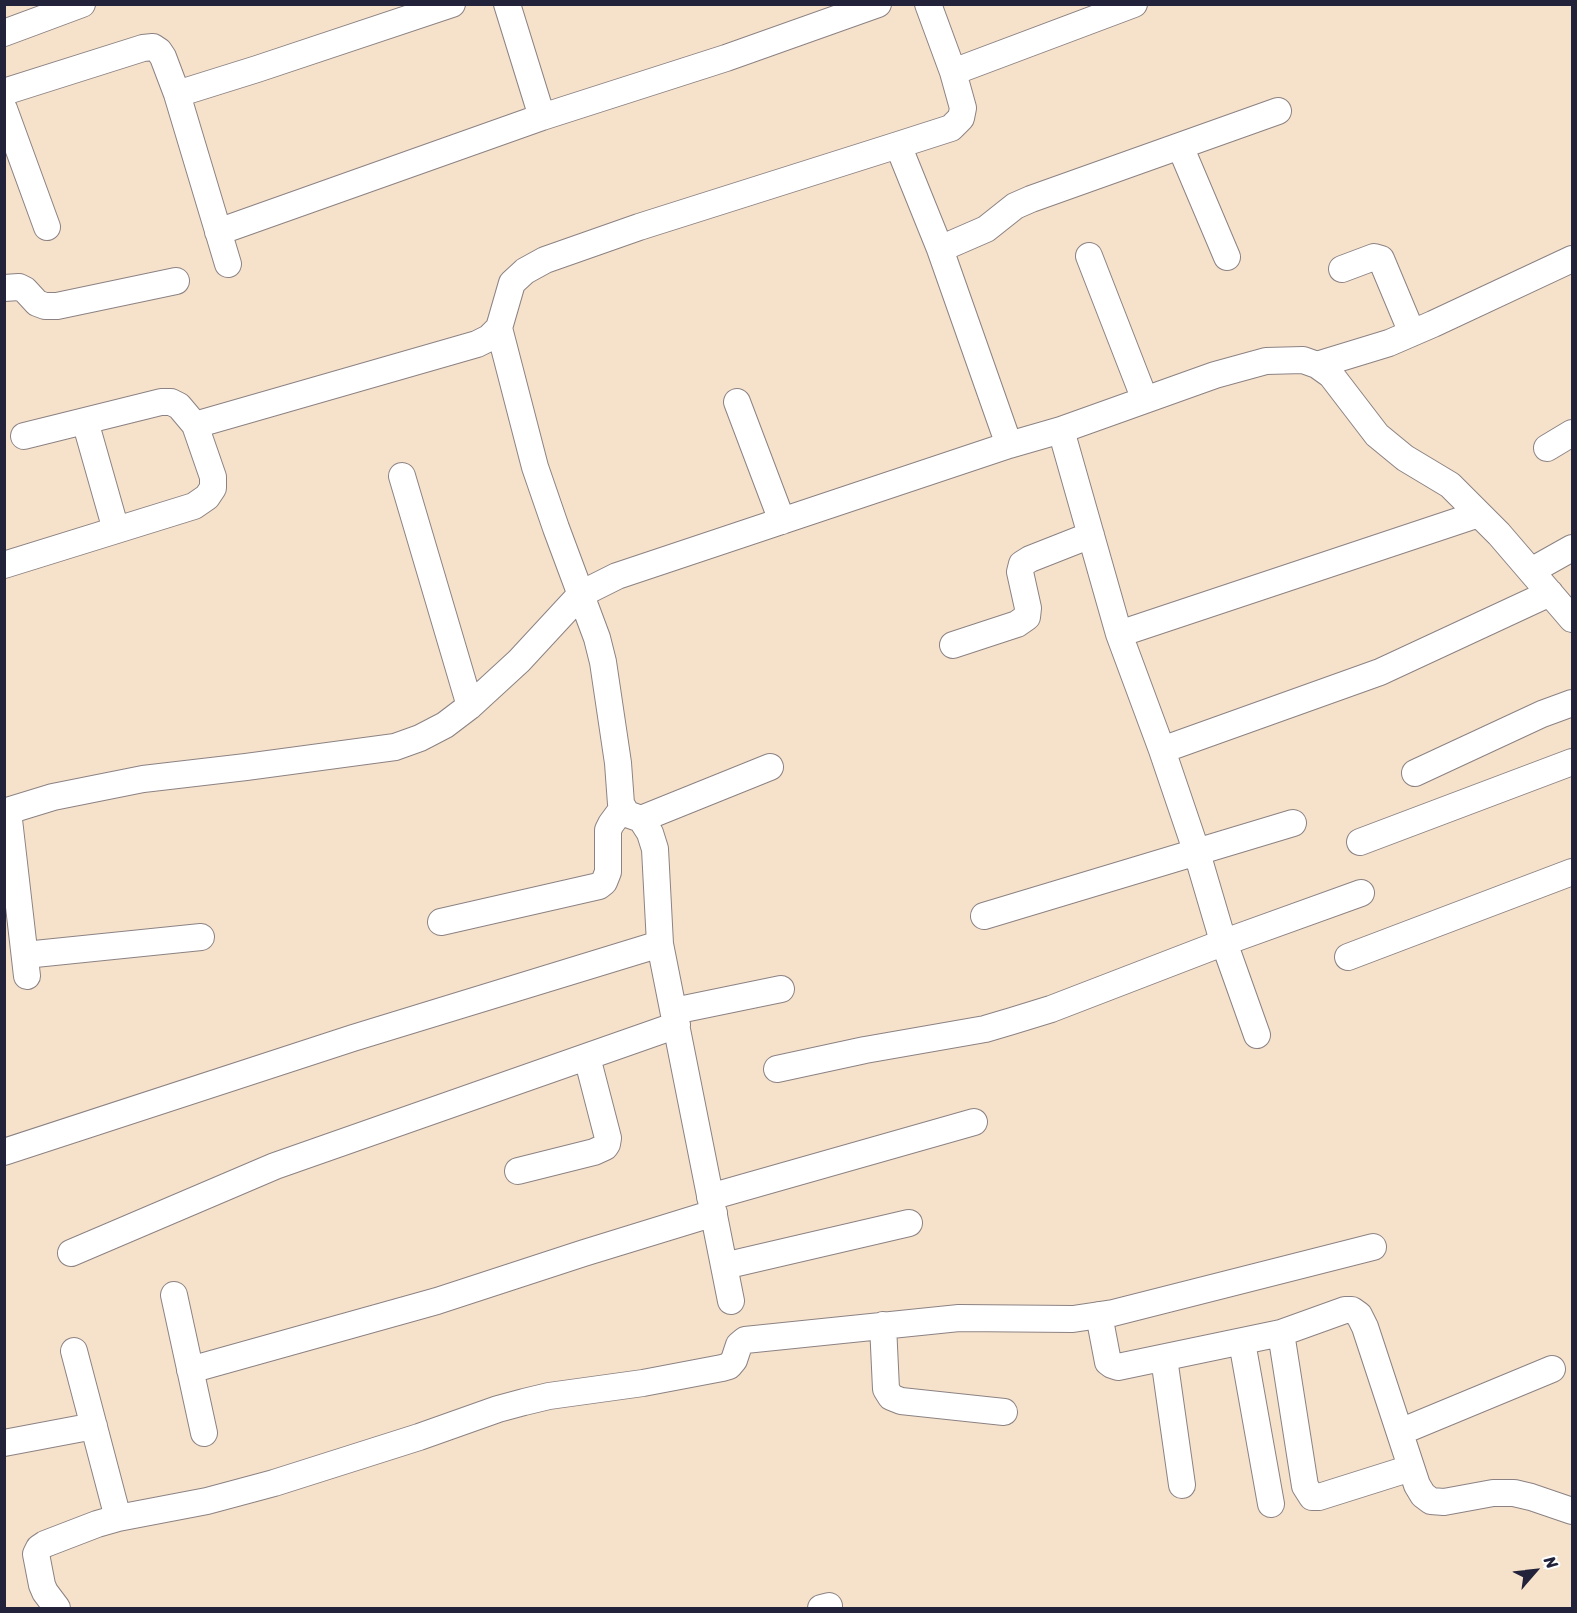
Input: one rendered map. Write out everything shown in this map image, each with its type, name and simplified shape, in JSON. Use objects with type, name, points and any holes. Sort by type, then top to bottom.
[{"type":"street","points":[[4,33],[82,4]]},
{"type":"street","points":[[177,93],[452,4]]},
{"type":"street","points":[[507,4],[542,117]]},
{"type":"street","points":[[218,232],[542,117],[726,58],[879,4]]},
{"type":"street","points":[[195,425],[477,344],[495,334],[499,328],[512,283],[525,272],[545,261],[639,227],[951,128],[961,118],[963,108],[953,72],[928,4]]},
{"type":"street","points":[[953,72],[1075,15],[1134,4]]},
{"type":"street","points":[[4,92],[143,48],[153,47],[159,51],[177,93],[228,264]]},
{"type":"street","points":[[4,109],[47,227]]},
{"type":"street","points":[[940,249],[986,229],[1004,214],[1023,203],[1278,111]]},
{"type":"street","points":[[898,144],[940,249],[1009,445]]},
{"type":"street","points":[[1180,146],[1227,257]]},
{"type":"street","points":[[1089,256],[1145,400]]},
{"type":"street","points":[[1342,269],[1374,257],[1381,259],[1412,333]]},
{"type":"street","points":[[1317,365],[1389,343],[1572,259]]},
{"type":"street","points":[[4,288],[19,287],[37,303],[57,306],[176,281]]},
{"type":"street","points":[[499,328],[535,467],[597,638],[603,662],[619,770],[621,804],[650,833],[655,849],[660,944],[731,1301]]},
{"type":"street","points":[[201,937],[26,966],[6,811],[53,797],[143,779],[246,768],[394,747],[420,738],[445,725],[470,706],[519,661],[580,594],[617,576],[1009,445],[1061,430],[1215,375],[1266,361],[1303,360],[1317,365],[1331,375],[1377,435],[1405,458],[1450,485],[1531,571],[1572,619]]},
{"type":"street","points":[[4,566],[194,506],[207,497],[213,488],[213,477],[195,425],[179,406],[171,402],[161,402],[24,436]]},
{"type":"street","points":[[736,402],[782,521]]},
{"type":"street","points":[[85,421],[116,530]]},
{"type":"street","points":[[1061,430],[1119,634],[1162,750],[1197,853],[1220,931],[1257,1035]]},
{"type":"street","points":[[1547,447],[1572,434]]},
{"type":"street","points":[[402,477],[470,706]]},
{"type":"street","points":[[1119,634],[1479,514]]},
{"type":"street","points":[[953,645],[1017,624],[1027,617],[1028,608],[1020,572],[1022,564],[1091,535]]},
{"type":"street","points":[[1531,571],[1572,548]]},
{"type":"street","points":[[1162,750],[1380,672],[1550,593]]},
{"type":"street","points":[[1414,773],[1542,714],[1572,703]]},
{"type":"street","points":[[1360,842],[1572,762]]},
{"type":"street","points":[[441,922],[599,886],[604,882],[608,872],[608,830],[611,824],[632,814],[770,767]]},
{"type":"street","points":[[984,916],[1293,824]]},
{"type":"street","points":[[1348,957],[1572,872]]},
{"type":"street","points":[[777,1068],[985,1029],[1051,1009],[1361,893]]},
{"type":"street","points":[[4,1152],[353,1038],[660,944]]},
{"type":"street","points":[[71,1252],[275,1166],[587,1057],[675,1018],[781,989]]},
{"type":"street","points":[[518,1171],[594,1152],[607,1144],[608,1138],[587,1057]]},
{"type":"street","points":[[190,1370],[437,1301],[584,1253],[712,1205],[974,1122]]},
{"type":"street","points":[[724,1266],[909,1223]]},
{"type":"street","points":[[57,1608],[42,1585],[36,1554],[45,1544],[118,1518],[207,1501],[274,1483],[524,1402],[549,1396],[643,1383],[729,1366],[734,1360],[739,1345],[745,1340],[959,1318],[1073,1319],[1113,1313],[1373,1247]]},
{"type":"street","points":[[174,1295],[204,1433]]},
{"type":"street","points":[[1099,1315],[1108,1362],[1112,1365],[1124,1366],[1281,1333],[1345,1310],[1352,1310],[1359,1315],[1365,1327],[1417,1485],[1423,1494],[1431,1501],[1444,1502],[1493,1492],[1514,1493],[1572,1510]]},
{"type":"street","points":[[883,1325],[886,1389],[891,1397],[901,1401],[1004,1412]]},
{"type":"street","points":[[1281,1333],[1305,1486],[1312,1497],[1319,1497],[1412,1468]]},
{"type":"street","points":[[1242,1342],[1271,1504]]},
{"type":"street","points":[[74,1351],[118,1518]]},
{"type":"street","points":[[1164,1358],[1182,1485]]},
{"type":"street","points":[[1400,1432],[1552,1369]]},
{"type":"street","points":[[4,1443],[94,1426]]}]
